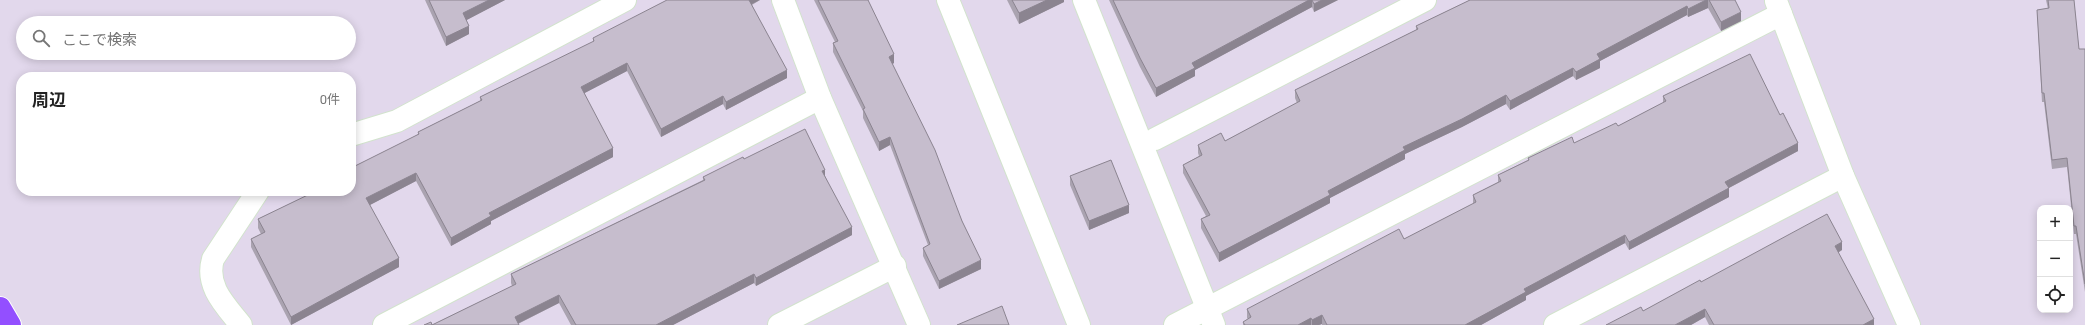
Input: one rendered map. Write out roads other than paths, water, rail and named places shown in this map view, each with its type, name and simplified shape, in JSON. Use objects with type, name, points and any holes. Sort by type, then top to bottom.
[{"type":"highway","points":[[0,308],[10,325]]},
{"type":"street","points":[[356,133],[397,121],[625,0]]},
{"type":"street","points":[[783,0],[820,98],[895,266],[919,325]]},
{"type":"street","points":[[948,0],[1079,325]]},
{"type":"street","points":[[1084,0],[1211,317]]},
{"type":"street","points":[[1155,139],[1425,0]]},
{"type":"street","points":[[1175,325],[1211,317],[1778,7],[1843,176],[1908,325]]},
{"type":"street","points":[[384,325],[820,98]]},
{"type":"street","points":[[1555,325],[1843,176]]},
{"type":"street","points":[[241,325],[217,295],[210,270],[213,259],[255,196]]},
{"type":"street","points":[[780,325],[895,266]]}]
